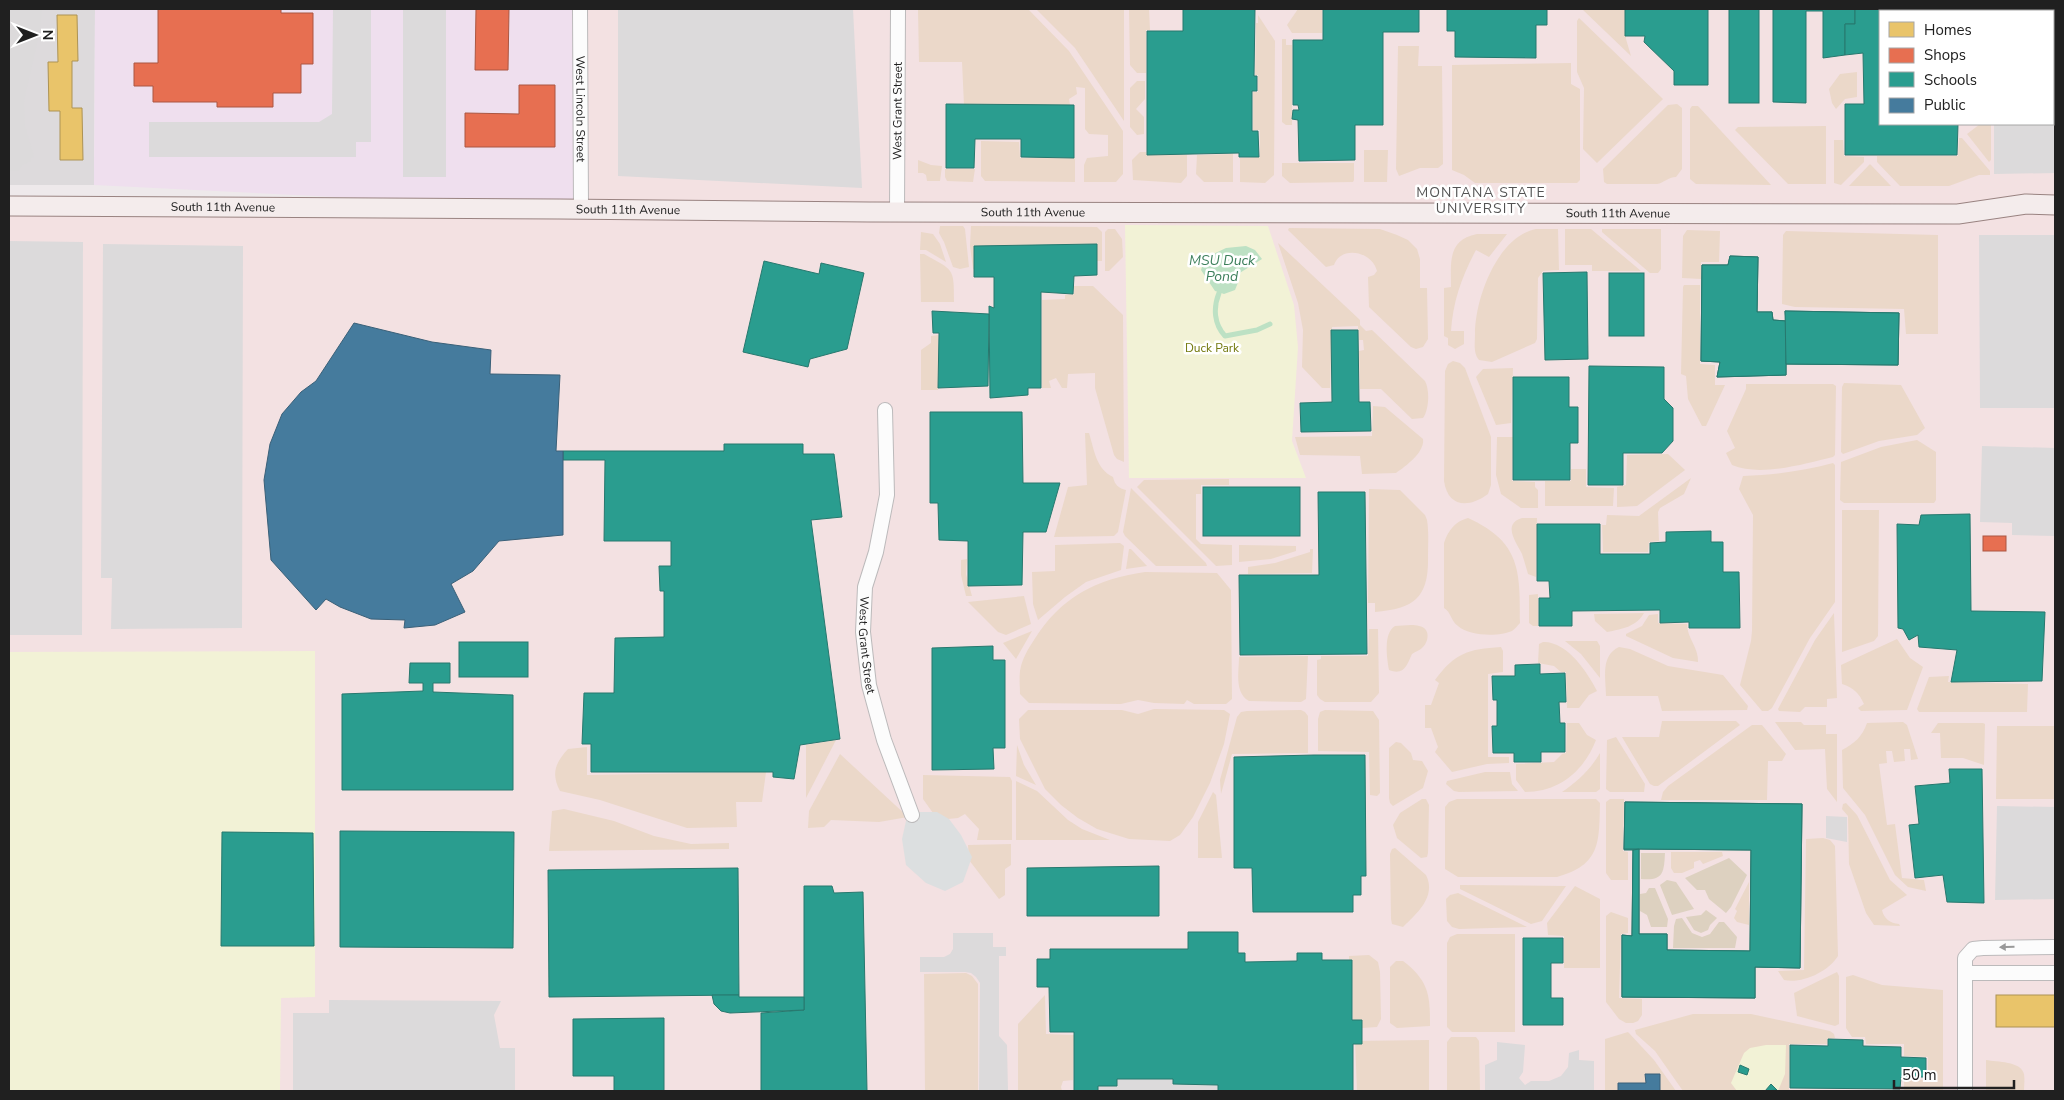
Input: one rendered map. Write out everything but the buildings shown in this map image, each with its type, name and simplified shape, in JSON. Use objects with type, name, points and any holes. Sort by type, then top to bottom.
[{"type":"street","name":"West Lincoln Street","points":[[580,9],[582,210]]},
{"type":"street","name":"West Grant Street","points":[[897,212],[898,9]]},
{"type":"street","name":"South 11th Avenue","points":[[9,206],[897,212],[1958,214],[2026,204],[2055,205]]},
{"type":"street","name":"West Grant Street","points":[[885,410],[887,495],[876,552],[865,588],[863,632],[869,685],[884,740],[912,815]]},
{"type":"street","points":[[1965,1091],[1965,958],[1973,949],[2055,947]]},
{"type":"street","points":[[1965,973],[2055,972]]},
{"type":"shaded area","points":[[9,9],[95,9],[94,185],[9,185]]},
{"type":"shaded area","points":[[9,9],[83,9],[42,10],[40,30],[24,100],[25,126],[34,157],[31,158],[31,161],[22,165],[18,171],[9,171]]},
{"type":"shaded area","points":[[95,9],[580,9],[581,209],[94,185]]},
{"type":"shaded area","points":[[333,9],[371,9],[371,142],[356,142],[356,157],[149,157],[149,122],[319,122],[332,114]]},
{"type":"shaded area","points":[[403,9],[446,9],[446,177],[403,177]]},
{"type":"shaded area","name":"MONTANA STATE UNIVERSITY","points":[[580,9],[2055,9],[2055,1091],[9,1091],[9,209],[581,209]]},
{"type":"shaded area","points":[[618,9],[853,9],[862,188],[618,176]]},
{"type":"shaded area","points":[[1028,9],[1069,51],[1123,131],[1123,174],[1116,182],[1084,182],[1084,165],[1087,158],[1108,156],[1108,135],[1089,134],[1085,129],[1085,88],[1076,87],[1077,94],[1069,99],[1070,105],[964,105],[962,62],[919,62],[918,10]]},
{"type":"shaded area","points":[[1036,9],[1124,9],[1124,121],[1075,48]]},
{"type":"shaded area","points":[[1129,9],[1149,9],[1150,30],[1146,30],[1146,73],[1137,73],[1130,65]]},
{"type":"shaded area","points":[[1298,9],[1322,9],[1322,33],[1292,33],[1287,25]]},
{"type":"shaded area","points":[[1582,9],[1626,9],[1626,39],[1631,56]]},
{"type":"shaded area","points":[[1258,15],[1275,41],[1274,175],[1265,183],[1240,182],[1240,158],[1260,157],[1260,130],[1253,130],[1253,92],[1258,92],[1258,75],[1255,75],[1256,23],[1258,23]]},
{"type":"shaded area","points":[[2055,16],[2055,173],[1994,174],[1994,125],[2054,125]]},
{"type":"shaded area","points":[[1579,18],[1663,99],[1597,163],[1583,149],[1584,88],[1577,72],[1577,21]]},
{"type":"shaded area","points":[[1282,39],[1286,39],[1286,45],[1292,45],[1292,125],[1286,125],[1282,122]]},
{"type":"shaded area","points":[[1398,46],[1419,46],[1418,66],[1442,66],[1443,164],[1438,168],[1420,168],[1399,176],[1396,169]]},
{"type":"shaded area","points":[[1571,63],[1571,84],[1580,89],[1580,180],[1577,183],[1475,183],[1464,175],[1452,170],[1452,65]]},
{"type":"shaded area","points":[[1857,72],[1857,97],[1845,99],[1836,109],[1832,103],[1829,89],[1840,74]]},
{"type":"shaded area","points":[[1137,81],[1145,81],[1145,99],[1136,109],[1144,117],[1144,134],[1137,135],[1130,127],[1130,88]]},
{"type":"shaded area","points":[[1677,104],[1682,108],[1682,169],[1676,177],[1657,184],[1607,184],[1604,182],[1603,169],[1668,105]]},
{"type":"shaded area","points":[[1692,106],[1698,106],[1771,185],[1696,184],[1690,179],[1690,109]]},
{"type":"shaded area","points":[[1979,125],[1991,125],[1991,160],[1989,162],[1967,134]]},
{"type":"shaded area","points":[[1826,126],[1826,184],[1788,184],[1735,130],[1738,127]]},
{"type":"shaded area","points":[[1959,138],[1962,138],[1990,171],[1990,175],[1979,175],[1949,186],[1900,186],[1877,162],[1877,156],[1958,156]]},
{"type":"shaded area","points":[[1834,140],[1843,140],[1844,156],[1864,157],[1864,162],[1841,185],[1834,183]]},
{"type":"shaded area","points":[[981,141],[1019,142],[1020,158],[1075,158],[1075,182],[985,181],[981,176]]},
{"type":"shaded area","points":[[1364,150],[1388,150],[1387,182],[1364,182]]},
{"type":"shaded area","points":[[1140,152],[1146,152],[1147,155],[1187,155],[1187,176],[1181,183],[1133,180],[1132,160]]},
{"type":"shaded area","points":[[1233,154],[1233,182],[1204,182],[1196,174],[1197,155]]},
{"type":"shaded area","points":[[918,160],[931,165],[942,166],[940,181],[927,181],[926,175],[918,173]]},
{"type":"shaded area","points":[[1282,163],[1354,163],[1354,180],[1353,182],[1290,183],[1282,176]]},
{"type":"shaded area","points":[[1870,164],[1891,186],[1849,186]]},
{"type":"shaded area","points":[[945,169],[975,169],[973,182],[947,181]]},
{"type":"shaded area","points":[[940,226],[963,226],[965,229],[969,267],[960,269],[953,267],[939,233]]},
{"type":"shaded area","points":[[971,226],[1097,227],[1102,232],[1102,261],[1097,261],[1097,244],[974,246],[975,269],[973,269],[970,246]]},
{"type":"shaded area","points":[[1289,228],[1380,229],[1408,240],[1417,249],[1420,259],[1420,288],[1427,288],[1428,339],[1423,347],[1416,349],[1411,347],[1369,307],[1368,277],[1374,275],[1377,271],[1369,259],[1363,255],[1349,253],[1338,259],[1334,265],[1326,267],[1288,230]]},
{"type":"shaded area","points":[[1108,229],[1115,229],[1122,239],[1123,257],[1109,271],[1105,271],[1105,232]]},
{"type":"shaded area","points":[[1536,229],[1558,229],[1559,270],[1543,271],[1538,278],[1537,339],[1535,343],[1492,362],[1479,360],[1475,348],[1476,320],[1479,304],[1491,271],[1510,244],[1522,234]]},
{"type":"shaded area","points":[[1565,229],[1591,229],[1641,271],[1592,271],[1592,265],[1565,265]]},
{"type":"shaded area","points":[[1602,229],[1661,229],[1661,269],[1658,273],[1650,273],[1602,232]]},
{"type":"shaded area","points":[[1687,230],[1720,231],[1719,262],[1701,262],[1701,279],[1682,278],[1683,236]]},
{"type":"shaded area","points":[[1786,231],[1938,235],[1938,334],[1906,334],[1904,309],[1795,307],[1782,304],[1783,235]]},
{"type":"shaded area","points":[[921,232],[933,234],[940,244],[946,262],[926,250],[920,250]]},
{"type":"shaded area","points":[[1477,234],[1507,234],[1489,257],[1476,250],[1466,269],[1456,299],[1451,331],[1464,331],[1464,344],[1455,349],[1448,345],[1448,338],[1444,336],[1444,288],[1451,287],[1451,261],[1456,247],[1460,241]]},
{"type":"shaded area","points":[[1979,235],[2055,235],[2055,408],[1980,408]]},
{"type":"shaded area","points":[[9,241],[83,242],[82,635],[9,635]]},
{"type":"shaded area","points":[[1278,243],[1360,320],[1360,325],[1366,331],[1372,330],[1425,381],[1428,389],[1428,400],[1427,410],[1423,418],[1412,419],[1381,389],[1360,389],[1359,351],[1364,350],[1363,340],[1359,340],[1358,326],[1332,327],[1330,388],[1322,388],[1302,367],[1303,330],[1298,303]]},
{"type":"shaded area","points":[[103,244],[243,246],[242,628],[111,629],[112,578],[101,578]]},
{"type":"shaded area","points":[[920,254],[924,254],[947,267],[950,271],[954,282],[954,302],[921,302]]},
{"type":"shaded area","points":[[1684,285],[1700,285],[1700,364],[1715,365],[1715,385],[1725,385],[1706,426],[1702,426],[1688,399],[1686,376],[1681,374]]},
{"type":"shaded area","points":[[1074,286],[1093,286],[1123,315],[1124,462],[1117,459],[1114,455],[1095,388],[1095,373],[1068,374],[1067,388],[1062,388],[1056,378],[1049,381],[1051,388],[1042,388],[1042,300],[1065,299],[1065,295],[1074,294]]},
{"type":"shaded area","points":[[938,335],[938,390],[921,390],[921,350],[931,343],[931,336]]},
{"type":"shaded area","points":[[1453,361],[1460,363],[1465,368],[1491,437],[1491,485],[1488,494],[1474,502],[1467,503],[1455,501],[1446,490],[1444,481],[1445,371],[1448,364]]},
{"type":"shaded area","points":[[1513,368],[1511,423],[1496,425],[1476,377],[1483,369]]},
{"type":"shaded area","points":[[1844,383],[1901,385],[1925,428],[1917,435],[1879,441],[1843,454],[1841,452],[1842,387]]},
{"type":"shaded area","points":[[1746,384],[1833,384],[1836,386],[1835,455],[1809,463],[1769,470],[1756,470],[1732,465],[1726,453],[1735,448],[1727,431],[1746,389]]},
{"type":"shaded area","points":[[1373,406],[1385,407],[1423,439],[1423,444],[1418,454],[1396,473],[1362,474],[1360,456],[1300,455],[1295,437],[1372,436]]},
{"type":"shaded area","points":[[1085,433],[1089,433],[1099,464],[1113,477],[1117,486],[1126,490],[1118,532],[1114,536],[1054,537],[1068,487],[1087,485]]},
{"type":"shaded area","points":[[1497,437],[1513,437],[1512,481],[1535,482],[1535,487],[1538,490],[1538,508],[1521,508],[1501,494],[1496,475]]},
{"type":"shaded area","points":[[1917,440],[1936,452],[1936,500],[1934,503],[1844,503],[1840,500],[1841,462],[1881,447]]},
{"type":"shaded area","points":[[1982,446],[2055,448],[2055,536],[2012,535],[2012,523],[1980,522]]},
{"type":"shaded area","points":[[1668,454],[1685,470],[1637,506],[1617,507],[1617,487],[1626,485],[1627,455]]},
{"type":"shaded area","points":[[1833,463],[1835,465],[1835,602],[1810,638],[1772,708],[1768,711],[1762,711],[1740,685],[1752,631],[1753,515],[1739,489],[1743,476],[1788,472]]},
{"type":"shaded area","points":[[1571,469],[1586,469],[1586,487],[1614,488],[1613,506],[1545,506],[1545,481],[1571,481]]},
{"type":"shaded area","points":[[1691,478],[1684,494],[1660,508],[1658,512],[1659,541],[1649,542],[1648,552],[1603,552],[1602,525],[1606,525],[1607,515],[1639,516]]},
{"type":"shaded area","points":[[1229,479],[1229,485],[1201,485],[1201,494],[1196,494],[1196,539],[1201,544],[1232,545],[1232,565],[1216,566],[1137,487],[1144,480]]},
{"type":"shaded area","points":[[1131,488],[1207,566],[1156,566],[1125,536],[1123,532]]},
{"type":"shaded area","points":[[1369,489],[1400,490],[1425,515],[1427,520],[1428,570],[1426,581],[1417,598],[1401,608],[1375,612],[1375,603],[1368,603]]},
{"type":"shaded area","points":[[1842,510],[1879,510],[1878,636],[1874,641],[1842,652]]},
{"type":"shaded area","points":[[1468,518],[1498,537],[1508,548],[1514,560],[1518,573],[1520,623],[1512,631],[1492,635],[1469,632],[1456,624],[1444,608],[1444,543],[1453,527],[1460,521]]},
{"type":"shaded area","points":[[1522,518],[1537,518],[1536,577],[1528,574],[1522,554],[1512,534],[1513,524]]},
{"type":"shaded area","points":[[1120,543],[1124,546],[1121,570],[1086,582],[1038,620],[1033,604],[1032,572],[1055,571],[1055,545]]},
{"type":"shaded area","points":[[1239,545],[1296,546],[1296,551],[1271,559],[1239,562]]},
{"type":"shaded area","points":[[1129,549],[1131,549],[1147,566],[1126,569]]},
{"type":"shaded area","points":[[1310,549],[1313,549],[1312,573],[1248,574],[1248,567],[1275,563],[1310,552]]},
{"type":"shaded area","points":[[967,559],[966,574],[972,596],[966,596],[961,575],[961,560]]},
{"type":"shaded area","points":[[1145,572],[1217,573],[1231,590],[1232,699],[1226,704],[1194,704],[1187,700],[1184,704],[1154,703],[1138,700],[1121,704],[1029,703],[1020,694],[1021,667],[1032,643],[1056,612],[1081,592],[1095,585],[1127,575]]},
{"type":"shaded area","points":[[1538,594],[1538,626],[1533,626],[1529,623],[1529,595]]},
{"type":"shaded area","points":[[1024,596],[1031,624],[1006,635],[998,632],[968,602]]},
{"type":"shaded area","points":[[1644,613],[1633,624],[1607,632],[1595,621],[1594,614]]},
{"type":"shaded area","points":[[1834,613],[1837,698],[1827,699],[1827,707],[1805,707],[1800,712],[1779,711],[1778,709],[1815,640]]},
{"type":"shaded area","points":[[1658,614],[1658,623],[1687,624],[1697,652],[1698,662],[1673,658],[1626,636],[1626,634],[1642,626],[1649,615]]},
{"type":"shaded area","points":[[1410,625],[1423,627],[1426,629],[1428,636],[1421,649],[1412,654],[1404,668],[1398,672],[1389,670],[1387,653],[1387,640],[1391,629],[1395,626]]},
{"type":"shaded area","points":[[1369,629],[1378,629],[1379,693],[1371,702],[1325,702],[1320,699],[1317,695],[1317,660],[1321,659],[1321,656],[1368,656]]},
{"type":"shaded area","points":[[1032,631],[1016,659],[1003,643]]},
{"type":"shaded area","points":[[1897,639],[1910,658],[1923,667],[1907,710],[1861,711],[1858,708],[1864,704],[1856,691],[1842,684],[1841,665]]},
{"type":"shaded area","points":[[1565,641],[1597,641],[1600,646],[1600,678],[1581,654]]},
{"type":"shaded area","points":[[1543,642],[1552,643],[1560,647],[1576,659],[1597,691],[1589,695],[1579,708],[1567,708],[1566,672],[1561,672],[1554,666],[1538,663],[1539,644]]},
{"type":"shaded area","points":[[1501,647],[1503,651],[1503,672],[1488,674],[1488,757],[1509,757],[1509,763],[1487,764],[1452,772],[1435,752],[1438,747],[1431,728],[1425,728],[1425,705],[1431,705],[1439,683],[1435,680],[1456,658],[1471,651]]},
{"type":"shaded area","points":[[1619,647],[1630,649],[1668,666],[1723,675],[1748,706],[1747,710],[1662,711],[1658,696],[1606,696],[1605,668],[1609,656]]},
{"type":"shaded area","points":[[1308,656],[1306,699],[1301,702],[1249,701],[1241,692],[1238,681],[1239,657]]},
{"type":"shaded area","points":[[1949,676],[1948,682],[2028,684],[2027,712],[1919,712],[1917,709],[1929,677]]},
{"type":"shaded area","points":[[1154,709],[1224,710],[1230,714],[1224,744],[1210,783],[1193,817],[1180,835],[1170,841],[1129,839],[1097,829],[1078,818],[1045,789],[1020,739],[1019,719],[1028,710],[1122,710],[1138,714]]},
{"type":"shaded area","points":[[1301,710],[1308,716],[1308,753],[1232,754],[1221,794],[1220,780],[1237,717],[1241,712]]},
{"type":"shaded area","points":[[1325,710],[1373,711],[1379,720],[1380,793],[1377,796],[1370,795],[1369,752],[1318,751],[1318,719],[1320,712]]},
{"type":"shaded area","points":[[1662,721],[1736,721],[1740,725],[1658,786],[1654,786],[1650,784],[1622,737],[1659,737]]},
{"type":"shaded area","points":[[1775,722],[1801,722],[1804,725],[1826,725],[1826,734],[1837,734],[1837,802],[1827,789],[1825,749],[1795,750]]},
{"type":"shaded area","points":[[1903,722],[1907,725],[1918,759],[1911,760],[1910,749],[1904,749],[1905,761],[1894,762],[1892,751],[1886,751],[1887,763],[1879,764],[1887,825],[1895,824],[1902,878],[1924,880],[1926,891],[1908,887],[1895,875],[1865,815],[1843,788],[1842,750],[1858,739],[1867,723]]},
{"type":"shaded area","points":[[1567,723],[1579,723],[1587,735],[1596,740],[1585,761],[1569,778],[1559,784],[1537,791],[1525,792],[1516,780],[1516,764],[1554,762],[1562,754],[1566,753]]},
{"type":"shaded area","points":[[1938,723],[1985,724],[1984,765],[1963,758],[1941,758],[1940,733],[1931,733]]},
{"type":"shaded area","points":[[1752,725],[1762,725],[1786,754],[1782,761],[1768,761],[1767,800],[1661,800],[1663,792],[1668,786]]},
{"type":"shaded area","points":[[1997,726],[2055,726],[2055,799],[1996,799]]},
{"type":"shaded area","points":[[1616,737],[1645,784],[1644,792],[1610,792],[1606,789],[1607,740]]},
{"type":"shaded area","points":[[836,740],[806,798],[806,745]]},
{"type":"shaded area","points":[[1396,742],[1401,743],[1411,753],[1413,760],[1422,761],[1428,771],[1423,788],[1393,806],[1389,798],[1389,748]]},
{"type":"shaded area","points":[[1017,745],[1024,765],[1036,785],[1016,776]]},
{"type":"shaded area","points":[[587,747],[587,775],[766,772],[762,802],[736,802],[737,827],[687,828],[600,800],[560,791],[555,774],[560,759],[568,749]]},
{"type":"shaded area","points":[[1600,753],[1600,789],[1596,792],[1562,792],[1583,775]]},
{"type":"shaded area","points":[[840,754],[908,817],[879,822],[831,820],[824,827],[808,828],[809,811]]},
{"type":"shaded area","points":[[1485,772],[1510,772],[1512,784],[1518,791],[1459,792],[1454,791],[1446,784],[1447,781]]},
{"type":"shaded area","points":[[923,775],[1010,777],[1012,781],[1012,840],[977,840],[979,829],[965,814],[958,818],[938,820],[923,799]]},
{"type":"shaded area","points":[[1016,781],[1037,791],[1068,820],[1082,829],[1110,840],[1016,840]]},
{"type":"shaded area","points":[[1213,792],[1216,795],[1222,858],[1198,858],[1198,822]]},
{"type":"shaded area","points":[[1422,799],[1426,799],[1429,805],[1428,853],[1427,857],[1421,858],[1397,838],[1393,825],[1400,813]]},
{"type":"shaded area","points":[[1457,799],[1596,799],[1600,803],[1600,817],[1595,850],[1590,859],[1582,866],[1557,877],[1458,877],[1445,869],[1445,807],[1449,802]]},
{"type":"shaded area","points":[[1610,799],[1624,799],[1623,851],[1628,852],[1628,880],[1611,880],[1606,873],[1606,802]]},
{"type":"shaded area","points":[[1846,803],[1857,815],[1890,880],[1907,895],[1882,910],[1888,920],[1900,926],[1874,925],[1866,913],[1849,864],[1848,816],[1842,809],[1843,804]]},
{"type":"shaded area","points":[[1997,806],[2055,807],[2055,899],[1995,900]]},
{"type":"shaded area","points":[[564,809],[614,821],[654,836],[691,844],[729,843],[729,849],[549,851],[552,811]]},
{"type":"shaded area","points":[[917,812],[937,812],[949,819],[961,835],[972,857],[963,882],[945,891],[926,883],[906,865],[902,839],[906,821]]},
{"type":"shaded area","points":[[1826,816],[1847,817],[1847,842],[1826,838]]},
{"type":"shaded area","points":[[1823,838],[1830,840],[1835,846],[1838,956],[1828,967],[1814,976],[1799,980],[1784,980],[1778,971],[1804,970],[1806,839]]},
{"type":"shaded area","points":[[1011,844],[1011,865],[1005,869],[1005,895],[999,899],[969,860],[968,845]]},
{"type":"shaded area","points":[[1395,848],[1426,875],[1429,883],[1429,891],[1424,904],[1403,927],[1392,924],[1391,919],[1390,854],[1392,849]]},
{"type":"shaded area","points":[[1671,852],[1722,852],[1723,856],[1703,864],[1700,860],[1694,862],[1694,868],[1682,873],[1674,873],[1671,868]]},
{"type":"shaded area","points":[[1641,853],[1665,853],[1663,871],[1658,877],[1654,879],[1641,879]]},
{"type":"shaded area","points":[[1729,858],[1747,875],[1726,913],[1709,899],[1705,890],[1697,890],[1685,878]]},
{"type":"shaded area","points":[[1667,880],[1676,882],[1694,909],[1672,915],[1660,885]]},
{"type":"shaded area","points":[[1749,882],[1749,925],[1737,922],[1734,918],[1737,911],[1735,909]]},
{"type":"shaded area","points":[[1460,885],[1566,886],[1542,921],[1531,924],[1460,889]]},
{"type":"shaded area","points":[[1575,886],[1600,899],[1600,968],[1564,968],[1564,936],[1548,935],[1547,923]]},
{"type":"shaded area","points":[[1649,888],[1655,888],[1668,919],[1667,927],[1651,927],[1647,915],[1640,911],[1640,894],[1646,893]]},
{"type":"shaded area","points":[[1458,893],[1527,927],[1459,929],[1452,927],[1447,921],[1446,899],[1450,895]]},
{"type":"shaded area","points":[[1706,910],[1717,918],[1708,930],[1701,933],[1694,930],[1686,917],[1701,915]]},
{"type":"shaded area","points":[[1611,912],[1628,918],[1628,933],[1621,934],[1619,998],[1642,999],[1642,1015],[1638,1021],[1633,1023],[1626,1023],[1619,1019],[1606,1002],[1606,916]]},
{"type":"shaded area","points":[[1682,918],[1692,933],[1702,937],[1710,934],[1719,922],[1724,922],[1737,937],[1735,948],[1673,948],[1676,919]]},
{"type":"shaded area","points":[[953,933],[993,933],[993,947],[1006,947],[1006,956],[999,956],[999,1036],[1007,1045],[1008,1091],[979,1091],[980,983],[976,977],[971,973],[965,972],[920,972],[920,957],[944,957],[950,954],[953,949]]},
{"type":"shaded area","points":[[1457,934],[1515,934],[1515,1032],[1452,1032],[1447,1027],[1447,943],[1450,937]]},
{"type":"shaded area","points":[[1369,955],[1378,962],[1380,972],[1381,1019],[1377,1027],[1362,1028],[1353,1020],[1352,960],[1349,960],[1349,956]]},
{"type":"shaded area","points":[[1396,961],[1403,961],[1412,968],[1423,982],[1428,997],[1430,1026],[1397,1028],[1390,1023],[1390,967]]},
{"type":"shaded area","points":[[1837,972],[1839,976],[1839,1024],[1835,1026],[1797,1016],[1794,993]]},
{"type":"shaded area","points":[[966,973],[972,976],[978,984],[978,1091],[925,1091],[924,974]]},
{"type":"shaded area","points":[[1853,975],[1882,985],[1943,990],[1943,1091],[1904,1091],[1904,1080],[1928,1080],[1928,1057],[1904,1056],[1904,1044],[1866,1044],[1865,1037],[1852,1037],[1846,1028],[1846,977]]},
{"type":"shaded area","points":[[1045,995],[1046,1034],[1074,1035],[1073,1080],[1063,1081],[1062,1091],[1018,1091],[1018,1024]]},
{"type":"shaded area","points":[[329,1000],[501,1001],[494,1015],[500,1048],[515,1048],[515,1091],[293,1091],[293,1013],[329,1013]]},
{"type":"shaded area","points":[[1693,1014],[1751,1014],[1830,1031],[1834,1034],[1835,1038],[1827,1039],[1827,1044],[1789,1044],[1789,1091],[1683,1091],[1655,1051],[1636,1034],[1635,1030]]},
{"type":"shaded area","points":[[1628,1032],[1654,1060],[1676,1091],[1605,1091],[1605,1039]]},
{"type":"shaded area","points":[[1451,1037],[1476,1037],[1479,1041],[1480,1091],[1447,1091],[1447,1042]]},
{"type":"shaded area","points":[[1429,1040],[1429,1091],[1357,1091],[1355,1041]]},
{"type":"shaded area","points":[[1497,1042],[1525,1045],[1523,1072],[1519,1078],[1525,1085],[1531,1081],[1549,1081],[1561,1076],[1568,1067],[1569,1053],[1579,1050],[1579,1060],[1594,1061],[1594,1091],[1485,1091],[1485,1065],[1497,1060]]},
{"type":"shaded area","points":[[1986,1060],[2014,1064],[2022,1070],[2024,1074],[2024,1091],[1986,1091]]},
{"type":"shaded area","points":[[1117,1079],[1173,1079],[1174,1084],[1218,1085],[1218,1091],[1098,1091],[1098,1086],[1117,1086]]},
{"type":"green space","name":"Duck Park","points":[[1125,225],[1268,226],[1294,305],[1298,347],[1292,441],[1306,478],[1129,478]]},
{"type":"green space","points":[[315,651],[315,997],[281,998],[280,1091],[9,1091],[9,652]]},
{"type":"green space","points":[[1766,1045],[1786,1045],[1785,1074],[1778,1091],[1737,1091],[1731,1083],[1744,1053],[1750,1048]]},
{"type":"water","name":"MSU Duck Pond","points":[[1246,246],[1255,250],[1262,259],[1238,274],[1239,280],[1235,290],[1224,294],[1215,291],[1201,270],[1205,258],[1226,248]]},
{"type":"waterway","points":[[1219,293],[1215,310],[1217,321],[1225,336],[1257,330],[1270,324]]},
{"type":"district","name":"MONTANA STATE UNIVERSITY","points":[[1481,200]]}]
